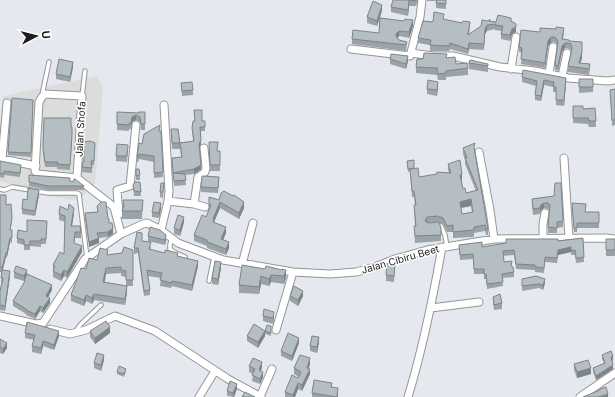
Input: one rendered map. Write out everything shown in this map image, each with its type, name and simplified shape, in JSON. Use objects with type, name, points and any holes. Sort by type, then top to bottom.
[{"type":"street","points":[[411,53],[410,44],[420,17],[422,0]]},
{"type":"street","points":[[511,68],[516,37]]},
{"type":"street","points":[[549,74],[553,47]]},
{"type":"street","points":[[352,49],[408,56],[411,56],[411,53]]},
{"type":"street","points":[[411,53],[432,56],[453,56],[500,67],[562,76],[608,81],[615,80]]},
{"type":"street","points":[[562,76],[567,53]]},
{"type":"street","name":"Jalan Shofa","points":[[42,96],[48,94],[82,96],[77,178]]},
{"type":"street","points":[[42,96],[39,102],[35,171],[38,174],[77,178],[114,207],[121,234]]},
{"type":"street","points":[[7,103],[2,159],[36,166]]},
{"type":"street","points":[[160,230],[168,201],[169,191],[164,105]]},
{"type":"street","points":[[117,218],[119,210],[117,190],[130,186],[136,125]]},
{"type":"street","points":[[194,204],[198,177],[205,172],[206,168],[204,148]]},
{"type":"street","points":[[479,152],[494,239]]},
{"type":"street","points":[[564,158],[569,238]]},
{"type":"street","points":[[168,201],[194,204],[205,207]]},
{"type":"street","points":[[543,238],[545,213]]},
{"type":"street","name":"Jalan Cibiru Beet","points":[[36,324],[43,323],[46,320],[62,293],[87,258],[121,234],[138,225],[148,223],[183,245],[214,257],[242,264],[293,272],[330,274],[356,272],[444,247],[494,239],[615,239]]},
{"type":"street","points":[[242,264],[253,223]]},
{"type":"street","points":[[408,397],[431,308],[444,247]]},
{"type":"street","points":[[276,330],[293,272]]},
{"type":"street","points":[[431,308],[479,302]]},
{"type":"street","points":[[0,316],[36,324],[70,334],[86,330],[115,316],[155,331],[215,371],[261,397],[272,369]]},
{"type":"street","points":[[199,397],[215,371]]},
{"type":"street","points":[[580,397],[615,373]]},
{"type":"lane","points":[[42,96],[49,62]]},
{"type":"lane","points":[[82,96],[85,71]]},
{"type":"lane","points":[[0,189],[4,190],[12,187],[48,193],[79,194],[87,258]]},
{"type":"lane","points":[[433,225],[441,226],[445,235],[444,247]]},
{"type":"lane","points":[[172,238],[170,249],[185,257]]},
{"type":"lane","points":[[209,281],[214,257]]},
{"type":"lane","points":[[75,333],[81,324],[101,305]]},
{"type":"shaded area","points":[[97,76],[103,88],[95,184],[80,199],[71,200],[25,191],[21,188],[0,181],[0,125],[3,96]]},
{"type":"building","points":[[393,0],[409,0],[408,10],[391,7]]},
{"type":"building","points":[[437,0],[446,0],[446,4],[436,3]]},
{"type":"building","points":[[373,1],[382,5],[377,21],[367,17]]},
{"type":"building","points":[[434,12],[444,14],[443,19],[462,23],[463,21],[470,22],[468,35],[481,26],[482,20],[488,21],[490,19],[489,21],[496,22],[498,15],[511,18],[511,21],[516,24],[516,27],[512,29],[510,35],[501,34],[503,26],[495,25],[496,24],[487,25],[485,29],[484,44],[469,43],[468,49],[450,43],[449,46],[430,45],[431,40],[418,38],[423,21],[433,22]]},
{"type":"building","points":[[380,18],[404,21],[405,19],[413,20],[409,32],[399,31],[396,34],[399,40],[407,42],[406,45],[352,39],[353,30],[379,33]]},
{"type":"building","points":[[556,27],[564,28],[562,39],[582,42],[582,52],[579,63],[590,64],[589,69],[568,66],[572,48],[571,44],[568,43],[565,43],[562,46],[558,66],[555,65],[558,42],[554,37],[551,37],[548,41],[545,63],[521,59],[522,48],[519,47],[521,30],[540,32],[540,28],[556,29]]},
{"type":"building","points":[[424,53],[447,54],[446,58],[455,57],[456,64],[467,63],[468,68],[446,71],[446,73],[438,74],[437,68],[416,67],[417,59],[423,59]]},
{"type":"building","points":[[391,54],[408,56],[406,64],[390,59]]},
{"type":"building","points":[[59,59],[73,62],[70,77],[56,74]]},
{"type":"building","points":[[470,60],[488,64],[488,66],[469,63]]},
{"type":"building","points":[[523,70],[566,78],[564,100],[556,100],[556,87],[553,86],[554,82],[544,80],[541,96],[535,95],[537,81],[522,77]]},
{"type":"building","points":[[579,79],[593,79],[593,87],[579,87]]},
{"type":"building","points":[[428,80],[438,82],[437,90],[427,89]]},
{"type":"building","points":[[192,82],[193,90],[182,91],[181,83]]},
{"type":"building","points":[[615,89],[615,120],[612,120],[610,90]]},
{"type":"building","points":[[12,98],[33,100],[31,153],[8,152]]},
{"type":"building","points":[[573,106],[583,106],[583,109],[595,108],[596,121],[589,121],[588,118],[573,118]]},
{"type":"building","points":[[194,110],[202,110],[202,121],[205,121],[205,127],[200,127],[201,140],[199,144],[201,165],[194,169],[173,173],[172,158],[182,157],[180,143],[194,141],[192,128],[193,121],[195,121]]},
{"type":"building","points":[[117,112],[145,112],[145,124],[141,124],[140,117],[136,115],[132,117],[129,125],[117,124]]},
{"type":"building","points":[[44,118],[71,118],[72,135],[70,165],[57,164],[58,162],[45,162],[43,148]]},
{"type":"building","points":[[160,125],[159,131],[161,131],[163,172],[154,173],[154,156],[139,154],[137,157],[139,143],[142,144],[144,134]]},
{"type":"building","points":[[171,129],[178,129],[180,143],[172,143]]},
{"type":"building","points":[[90,141],[95,143],[94,161],[91,161],[92,168],[82,167],[84,162],[84,142]]},
{"type":"building","points":[[209,142],[218,142],[217,151],[220,151],[220,165],[210,165]]},
{"type":"building","points":[[475,143],[474,147],[488,229],[486,229],[485,225],[474,227],[474,230],[453,232],[453,225],[447,226],[443,218],[438,216],[427,217],[425,221],[428,223],[439,222],[441,235],[415,236],[414,226],[416,226],[414,205],[416,205],[414,191],[412,191],[410,169],[418,168],[419,177],[437,174],[437,172],[451,173],[448,164],[460,160],[462,174],[460,175],[463,189],[465,188],[466,193],[478,190],[465,158],[467,158],[463,148]],"holes":[[[471,199],[473,212],[462,214],[460,202]]]},
{"type":"building","points":[[117,144],[128,145],[127,156],[116,156]]},
{"type":"building","points":[[414,160],[414,168],[408,169],[407,161]]},
{"type":"building","points":[[0,161],[21,165],[20,173],[4,171],[4,174],[0,173]]},
{"type":"building","points":[[136,169],[139,169],[140,175],[136,176]]},
{"type":"building","points":[[173,173],[185,174],[186,180],[174,181]]},
{"type":"building","points":[[29,175],[70,178],[70,181],[73,182],[75,179],[84,186],[48,186],[29,182]]},
{"type":"building","points":[[202,176],[219,177],[218,188],[201,187]]},
{"type":"building","points":[[135,182],[140,182],[141,192],[134,191],[133,185]]},
{"type":"building","points":[[161,183],[164,183],[163,192],[160,192]]},
{"type":"building","points":[[555,183],[561,183],[563,221],[557,222],[557,228],[548,227],[550,205],[548,203],[544,203],[540,208],[533,209],[532,199],[554,196]]},
{"type":"building","points":[[28,188],[39,190],[35,211],[22,209],[23,199],[27,200]]},
{"type":"building","points":[[224,191],[233,196],[234,195],[244,202],[239,213],[220,202],[213,219],[213,222],[226,227],[221,239],[229,242],[226,249],[207,242],[207,240],[194,235],[202,215],[206,217],[211,205],[209,204],[209,197],[219,200],[221,193]]},
{"type":"building","points":[[0,195],[6,195],[6,205],[11,204],[12,218],[10,230],[12,230],[12,238],[10,238],[2,268],[0,267]]},
{"type":"building","points":[[123,200],[143,200],[142,211],[122,211],[124,206]]},
{"type":"building","points":[[101,202],[106,202],[109,223],[112,223],[113,228],[108,232],[97,233],[99,238],[89,242],[85,213],[98,212],[97,206]]},
{"type":"building","points":[[154,202],[161,203],[159,213],[152,212]]},
{"type":"building","points":[[572,203],[586,204],[585,212],[599,212],[599,223],[577,223],[577,228],[574,228]]},
{"type":"building","points":[[69,204],[74,208],[71,226],[80,226],[81,232],[75,232],[74,243],[82,246],[67,272],[64,270],[61,275],[53,271],[55,266],[53,265],[60,252],[64,254],[65,216],[59,214],[60,206],[68,210]]},
{"type":"building","points":[[178,215],[184,217],[180,230],[174,228]]},
{"type":"building","points":[[27,220],[47,221],[46,239],[41,239],[41,241],[30,241],[30,245],[24,245],[24,240],[17,238],[18,230],[27,232]]},
{"type":"building","points":[[150,227],[160,230],[166,235],[165,240],[148,236]]},
{"type":"building","points":[[137,232],[142,233],[142,241],[151,242],[149,249],[165,253],[165,250],[178,253],[177,256],[198,261],[192,285],[172,281],[171,283],[160,280],[162,273],[147,270],[150,290],[144,291],[138,248],[134,248]]},
{"type":"building","points":[[583,238],[584,257],[576,258],[575,250],[571,251],[571,247],[558,250],[557,258],[545,257],[544,268],[535,267],[535,265],[516,264],[514,250],[503,251],[504,262],[512,261],[511,266],[513,267],[514,272],[502,274],[503,282],[487,284],[484,269],[474,269],[473,254],[460,255],[459,245],[482,242],[482,247],[506,243],[506,239],[558,239],[558,241]]},
{"type":"building","points":[[606,239],[615,239],[615,250],[606,250]]},
{"type":"building","points":[[124,247],[133,250],[133,280],[126,280],[126,271],[121,270],[121,267],[106,268],[103,282],[127,286],[125,299],[94,294],[92,298],[86,295],[84,300],[71,295],[81,268],[86,269],[89,258],[97,260],[100,248],[108,250],[107,255],[122,253]]},
{"type":"building","points":[[215,261],[221,262],[218,279],[212,278]]},
{"type":"building","points":[[387,263],[395,264],[394,276],[386,275]]},
{"type":"building","points":[[242,265],[265,269],[266,266],[286,270],[284,276],[271,275],[269,279],[261,276],[259,287],[239,285]]},
{"type":"building","points":[[16,266],[27,270],[24,276],[14,272]]},
{"type":"building","points":[[2,270],[10,271],[5,306],[0,305],[0,291],[3,278],[1,278]]},
{"type":"building","points":[[27,274],[52,285],[46,296],[50,298],[43,308],[40,306],[35,314],[13,301],[25,281]]},
{"type":"building","points":[[536,276],[545,279],[543,285],[522,286],[522,279]]},
{"type":"building","points":[[294,286],[303,291],[298,300],[290,296]]},
{"type":"building","points":[[500,294],[502,303],[494,305],[493,297]]},
{"type":"building","points":[[264,309],[274,312],[273,318],[263,316]]},
{"type":"building","points":[[106,321],[110,327],[95,338],[90,331]]},
{"type":"building","points":[[27,322],[59,331],[54,345],[43,341],[41,348],[32,346],[35,335],[25,333]]},
{"type":"building","points":[[254,324],[265,331],[258,342],[247,336]]},
{"type":"building","points":[[267,325],[271,326],[271,333],[265,331]]},
{"type":"building","points":[[288,333],[299,338],[292,356],[281,351]]},
{"type":"building","points":[[312,336],[319,337],[317,347],[310,346]]},
{"type":"building","points":[[0,339],[7,343],[3,349],[0,347]]},
{"type":"building","points":[[611,351],[613,356],[611,357],[613,365],[596,376],[593,368],[605,363],[602,355]]},
{"type":"building","points":[[97,353],[104,355],[101,365],[94,363]]},
{"type":"building","points":[[300,355],[310,358],[307,368],[310,369],[302,385],[298,383],[293,395],[285,392],[292,375],[298,378],[301,372],[294,368]]},
{"type":"building","points":[[253,358],[262,362],[259,370],[263,372],[260,379],[252,375],[255,369],[249,366]]},
{"type":"building","points":[[588,360],[591,368],[577,372],[574,364]]},
{"type":"building","points":[[119,366],[126,369],[124,374],[117,372]]},
{"type":"building","points":[[314,380],[332,383],[331,387],[338,388],[337,397],[312,393]]},
{"type":"building","points":[[230,381],[237,384],[233,393],[227,391]]},
{"type":"building","points":[[606,387],[608,394],[598,397],[583,397],[600,389]]},
{"type":"building","points":[[245,392],[255,397],[242,397]]}]
